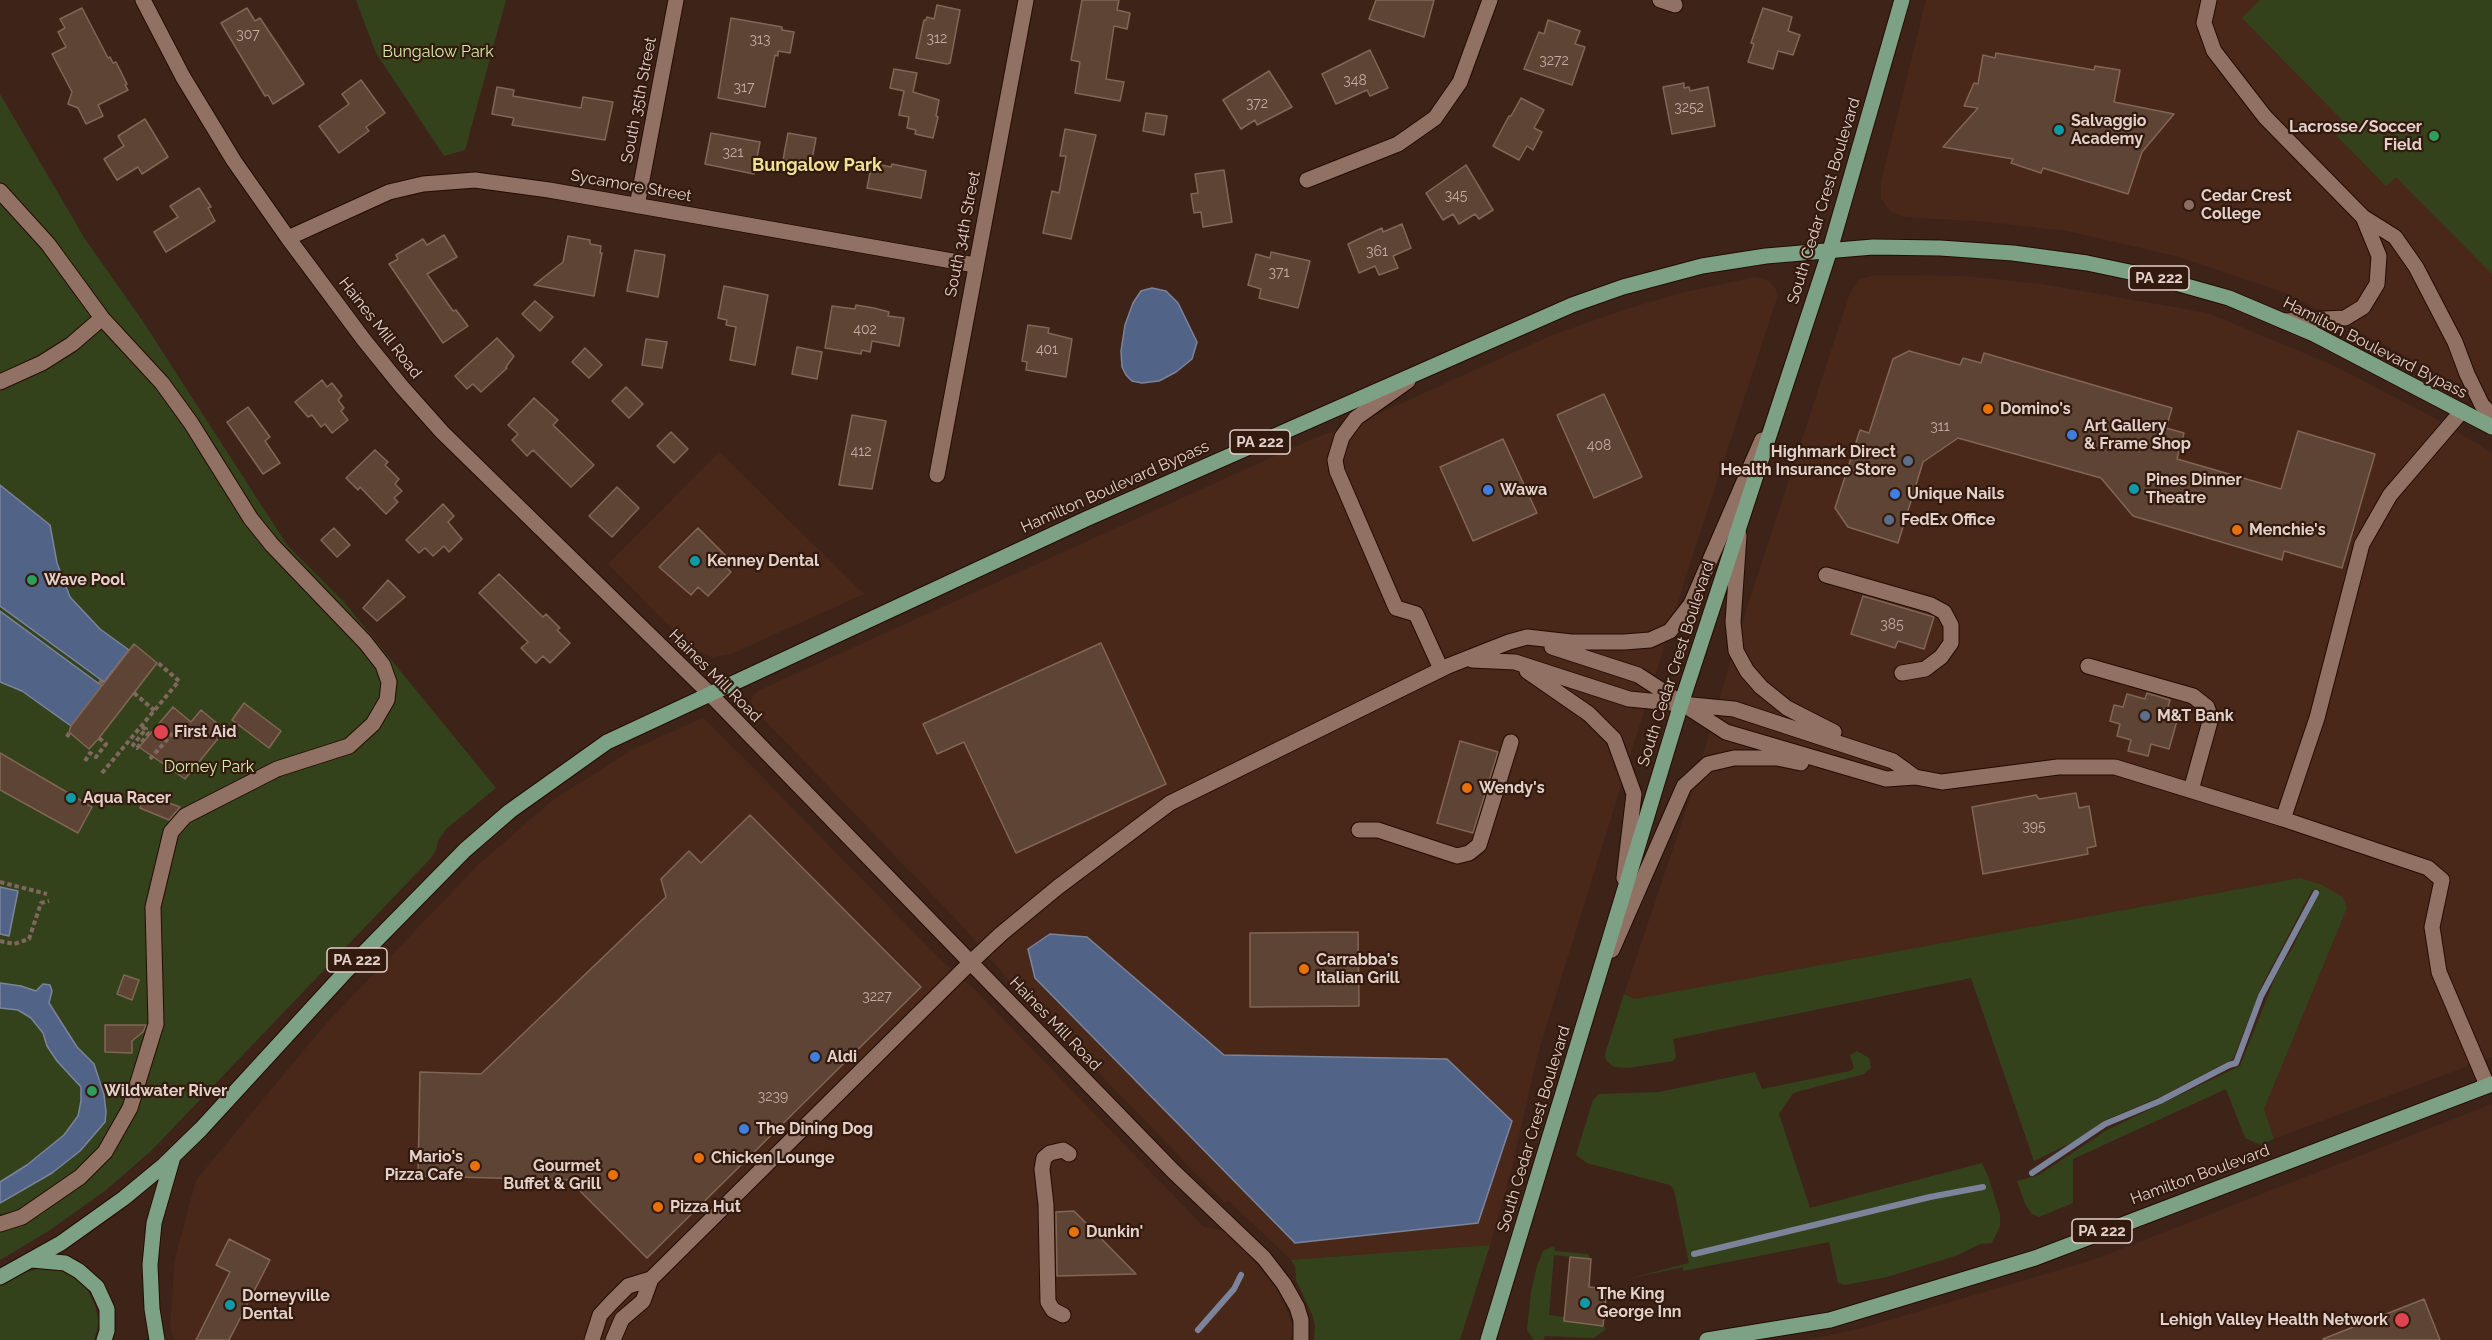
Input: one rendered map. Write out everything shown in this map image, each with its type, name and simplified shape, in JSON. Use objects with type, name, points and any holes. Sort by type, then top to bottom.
[{"type":"main road","name":"South Cedar Crest Boulevard","points":[[1488,1340],[1681,704],[1830,250],[1902,0]]},
{"type":"main road","name":"Hamilton Boulevard Bypass","points":[[31,1260],[61,1243],[124,1198],[172,1157],[201,1130],[347,970],[465,850],[510,811],[607,742],[1086,519],[1572,305],[1623,287],[1702,266],[1766,256],[1830,250],[1940,248],[2013,253],[2086,263],[2158,278],[2229,298],[2356,355],[2492,427]]},
{"type":"main road","name":"Hamilton Boulevard","points":[[1707,1340],[1830,1320],[2035,1258],[2490,1084]]},
{"type":"main road","points":[[157,1340],[152,1309],[150,1265],[154,1223],[172,1157]]},
{"type":"main road","points":[[31,1260],[66,1263],[97,1287],[107,1310],[107,1331],[104,1340]]},
{"type":"main road","name":"PA 222","points":[[0,1277],[31,1260]]},
{"type":"street","name":"Haines Mill Road","points":[[143,0],[183,77],[234,161],[364,340],[442,432],[710,694],[1173,1171],[1264,1258],[1278,1275],[1297,1307],[1301,1320],[1301,1340]]},
{"type":"street","name":"South 35th Street","points":[[637,206],[676,0]]},
{"type":"street","name":"South 34th Street","points":[[937,475],[1026,0]]},
{"type":"street","points":[[1307,180],[1398,144],[1435,118],[1460,82],[1490,0]]},
{"type":"street","points":[[1660,0],[1675,5]]},
{"type":"street","points":[[2209,0],[2204,23],[2214,51],[2265,117],[2363,217],[2395,237],[2416,267],[2455,342],[2482,405],[2492,414]]},
{"type":"street","name":"Sycamore Street","points":[[288,238],[340,212],[389,192],[423,184],[458,180],[492,181],[975,265]]},
{"type":"street","points":[[0,191],[48,244],[102,318],[162,383],[251,519],[272,545],[365,642],[383,665],[389,681],[387,700],[373,724],[350,746],[277,769],[185,816],[171,832],[153,907],[156,1024],[130,1108],[105,1152],[80,1177],[22,1217],[0,1224]]},
{"type":"street","points":[[2283,321],[2345,318],[2363,307],[2376,284],[2379,256],[2363,217]]},
{"type":"street","points":[[0,381],[42,363],[72,344],[102,318]]},
{"type":"street","points":[[1422,371],[1356,418],[1342,437],[1335,460],[1337,471],[1396,608],[1416,614],[1441,669]]},
{"type":"street","points":[[613,1340],[622,1320],[643,1301],[651,1279],[970,963],[1058,887],[1170,803],[1441,669],[1509,642],[1527,637],[1571,642],[1624,642],[1650,640],[1670,631],[1691,604],[1788,380]]},
{"type":"street","points":[[2283,819],[2317,718],[2362,544],[2390,495],[2462,411]]},
{"type":"street","points":[[1739,527],[1733,622],[1736,651],[1747,671],[1761,687],[1787,708],[1893,761],[1915,777]]},
{"type":"street","points":[[1826,574],[1931,605],[1944,612],[1951,625],[1951,643],[1941,657],[1925,669],[1902,674]]},
{"type":"street","points":[[1527,637],[1638,675],[1726,732],[1886,779]]},
{"type":"street","points":[[1466,660],[1515,662],[1629,699],[1734,708],[1893,761]]},
{"type":"street","points":[[1515,662],[1589,714],[1614,738],[1634,794],[1621,904]]},
{"type":"street","points":[[2088,666],[2193,696],[2207,706],[2211,718],[2191,790]]},
{"type":"street","points":[[1359,830],[1378,830],[1457,856],[1469,853],[1479,845],[1512,742]]},
{"type":"street","points":[[1596,986],[1684,786],[1708,764],[1734,758],[1778,758],[1886,779],[1915,777],[1942,782],[2058,767],[2115,766],[2283,819],[2427,868],[2442,880],[2432,927],[2439,972],[2490,1084]]},
{"type":"street","points":[[1063,1315],[1053,1310],[1048,1302],[1046,1205],[1042,1169],[1044,1158],[1050,1153],[1063,1150],[1069,1154]]},
{"type":"street","points":[[592,1340],[600,1315],[612,1302],[628,1286],[651,1279]]},
{"type":"path","points":[[102,773],[179,681],[158,662]]},
{"type":"path","points":[[134,693],[155,711]]},
{"type":"path","points":[[142,727],[146,729],[133,745],[137,748],[149,733],[151,734]]},
{"type":"path","points":[[150,759],[177,727],[183,731]]},
{"type":"path","points":[[85,761],[90,753],[96,757],[106,744],[99,738]]},
{"type":"path","points":[[0,882],[47,894]]},
{"type":"path","points":[[0,941],[14,944],[29,939],[41,903],[49,901]]},
{"type":"shaded area","name":"Cedar Crest College","points":[[1926,0],[2492,0],[2492,402],[2286,293],[2176,256],[2067,231],[1989,222],[1906,217],[1891,212],[1881,198],[1881,182]]},
{"type":"shaded area","points":[[1876,275],[1964,276],[2041,284],[2208,313],[2330,364],[2429,415],[2492,453],[2492,1057],[2274,1139],[2264,1109],[2347,908],[2343,897],[2300,878],[1634,999],[1624,994],[1688,804],[1747,608],[1850,293],[1860,279]]},
{"type":"shaded area","points":[[1755,277],[1769,281],[1778,295],[1686,576],[1538,1053],[1511,1171],[1490,1245],[1291,1260],[1229,1201],[1224,1202],[1009,980],[956,919],[752,707],[751,700],[755,693],[762,689],[1312,439],[1371,417],[1550,336],[1677,294]]},
{"type":"shaded area","points":[[719,452],[864,594],[731,654],[713,657],[698,651],[666,623],[608,564]]},
{"type":"shaded area","points":[[702,718],[942,961],[973,988],[1204,1227],[1227,1231],[1279,1292],[1292,1324],[1293,1331],[1290,1340],[174,1340],[170,1327],[175,1259],[196,1180],[325,1025],[479,864],[553,800],[632,750]]},
{"type":"shaded area","points":[[2492,1104],[2492,1340],[1808,1340],[1859,1329],[2093,1260]]},
{"type":"green space","name":"Bungalow Park","points":[[356,0],[506,0],[465,150],[444,156],[376,53]]},
{"type":"green space","name":"Lacrosse/Soccer Field","points":[[2260,0],[2492,0],[2492,274],[2396,177],[2386,186],[2332,131],[2342,120],[2242,18]]},
{"type":"green space","name":"Dorney Park","points":[[0,94],[85,239],[142,320],[287,545],[344,602],[496,788],[446,829],[431,858],[151,1151],[106,1190],[50,1230],[0,1260]]},
{"type":"green space","points":[[2300,878],[2322,885],[2343,897],[2347,908],[2264,1109],[2274,1139],[2261,1145],[2245,1138],[2226,1089],[2073,1159],[2073,1203],[2039,1217],[2032,1214],[2026,1206],[2017,1181],[2039,1175],[2107,1130],[2240,1066],[2277,973],[2293,947],[2320,890],[2312,890],[2262,985],[2233,1059],[2162,1096],[2103,1121],[2083,1137],[2034,1161],[1971,978],[1673,1039],[1676,1057],[1673,1061],[1628,1068],[1614,1067],[1606,1060],[1605,1054],[1624,994],[1634,999]]},
{"type":"green space","points":[[1857,1051],[1869,1058],[1871,1068],[1864,1074],[1793,1093],[1779,1114],[1810,1208],[1982,1163],[2000,1215],[2000,1226],[1992,1243],[1980,1244],[1958,1255],[1887,1277],[1845,1285],[1838,1283],[1829,1242],[1683,1271],[1683,1267],[1627,1279],[1689,1263],[1674,1190],[1670,1185],[1587,1163],[1576,1155],[1593,1100],[1599,1094],[1659,1092],[1755,1072],[1762,1089],[1850,1071],[1854,1068],[1850,1055]]},
{"type":"green space","points":[[1490,1245],[1460,1340],[1314,1340],[1315,1325],[1312,1314],[1296,1280],[1295,1266],[1291,1260]]},
{"type":"green space","points":[[1554,1246],[1555,1251],[1588,1254],[1591,1259],[1554,1255],[1549,1315],[1564,1317],[1564,1321],[1603,1326],[1606,1329],[1594,1338],[1545,1336],[1543,1340],[1534,1340],[1527,1330],[1531,1292],[1537,1266],[1543,1251]]},
{"type":"green space","points":[[44,1267],[66,1271],[85,1285],[95,1305],[99,1323],[94,1340],[0,1340],[0,1283]]},
{"type":"water","points":[[1152,288],[1166,291],[1178,303],[1197,342],[1192,359],[1176,372],[1159,381],[1142,383],[1132,381],[1126,375],[1122,367],[1121,351],[1125,325],[1133,303],[1141,291]]},
{"type":"water","name":"Wave Pool","points":[[0,485],[50,525],[57,563],[70,597],[100,629],[129,650],[104,682],[0,606]]},
{"type":"water","name":"Wave Pool","points":[[0,611],[102,686],[71,726],[22,691],[0,682]]},
{"type":"water","points":[[0,887],[18,891],[9,936],[0,934]]},
{"type":"water","points":[[1050,934],[1087,937],[1224,1055],[1447,1059],[1512,1121],[1478,1223],[1295,1243],[1035,978],[1028,949]]},
{"type":"water","name":"Wildwater River","points":[[0,983],[36,991],[43,984],[50,985],[52,991],[49,1003],[77,1047],[94,1064],[104,1095],[106,1112],[105,1122],[80,1151],[52,1173],[0,1203],[0,1182],[27,1165],[64,1135],[78,1116],[81,1087],[57,1061],[47,1046],[43,1033],[31,1018],[18,1010],[0,1008]]},
{"type":"building","points":[[1082,0],[1119,0],[1117,10],[1130,13],[1127,29],[1114,26],[1106,79],[1124,82],[1120,101],[1075,93],[1080,62],[1071,60]]},
{"type":"building","points":[[1376,0],[1434,0],[1424,37],[1369,19]]},
{"type":"building","points":[[937,5],[960,10],[950,63],[947,64],[916,58],[924,20],[927,17],[934,19]]},
{"type":"building","points":[[82,8],[108,58],[110,57],[113,63],[116,62],[128,90],[98,105],[103,116],[86,124],[78,108],[68,104],[72,92],[52,54],[66,47],[58,32],[65,28],[60,19]]},
{"type":"building","points":[[247,8],[255,21],[260,18],[304,84],[273,104],[268,95],[265,96],[221,23]]},
{"type":"building","points":[[1763,8],[1792,17],[1788,31],[1800,35],[1793,55],[1778,51],[1773,69],[1748,62],[1754,44],[1751,43]]},
{"type":"building","points":[[731,18],[782,27],[782,30],[794,32],[790,53],[778,51],[778,56],[775,55],[765,107],[718,98]]},
{"type":"building","points":[[1548,20],[1580,31],[1575,44],[1585,47],[1572,85],[1524,69],[1539,32],[1544,34]]},
{"type":"building","points":[[1370,50],[1388,88],[1370,96],[1367,90],[1336,104],[1322,74]]},
{"type":"building","name":"Salvaggio Academy","points":[[1996,53],[2094,70],[2095,66],[2120,70],[2114,102],[2174,114],[2142,152],[2128,194],[2043,168],[2041,173],[2011,163],[2013,159],[1943,147],[1978,108],[1964,106],[1974,83],[1978,84],[1983,55],[1995,58]]},
{"type":"building","points":[[894,69],[917,73],[913,92],[939,100],[933,138],[915,134],[916,130],[907,128],[909,117],[899,115],[904,91],[890,88]]},
{"type":"building","points":[[1269,71],[1292,107],[1257,125],[1255,120],[1241,129],[1223,100]]},
{"type":"building","points":[[361,80],[385,113],[366,127],[369,131],[339,153],[319,126],[349,104],[342,94]]},
{"type":"building","points":[[1684,83],[1684,88],[1689,87],[1690,91],[1708,87],[1715,126],[1672,134],[1663,87]]},
{"type":"building","points":[[497,87],[514,90],[513,96],[581,108],[583,97],[613,102],[605,140],[512,125],[514,118],[492,114]]},
{"type":"building","points":[[1521,98],[1544,110],[1534,128],[1542,132],[1533,150],[1527,146],[1519,160],[1493,146]]},
{"type":"building","points":[[1146,113],[1167,116],[1164,135],[1143,131]]},
{"type":"building","points":[[145,119],[168,157],[142,174],[138,167],[117,180],[104,159],[124,146],[118,136]]},
{"type":"building","points":[[1065,129],[1096,135],[1071,239],[1043,233],[1052,191],[1059,193],[1066,156],[1060,156]]},
{"type":"building","points":[[711,133],[760,142],[754,174],[705,164]]},
{"type":"building","points":[[788,133],[816,138],[811,165],[783,160]]},
{"type":"building","points":[[872,163],[891,167],[892,164],[926,171],[921,198],[867,188]]},
{"type":"building","points":[[1466,165],[1493,210],[1479,219],[1475,214],[1459,224],[1453,214],[1443,220],[1426,193]]},
{"type":"building","points":[[1224,170],[1232,222],[1203,227],[1201,212],[1194,213],[1191,194],[1198,193],[1195,174]]},
{"type":"building","points":[[199,188],[211,207],[208,208],[215,221],[166,252],[154,232],[178,217],[170,206]]},
{"type":"building","points":[[1402,224],[1411,248],[1393,256],[1398,268],[1379,275],[1375,266],[1359,273],[1348,244],[1382,228],[1383,232]]},
{"type":"building","points":[[444,235],[457,257],[427,274],[453,311],[456,310],[468,326],[443,343],[389,264],[398,259],[396,255],[423,239],[427,245]]},
{"type":"building","points":[[568,236],[590,240],[590,244],[601,246],[600,253],[602,253],[594,296],[534,285],[563,262]]},
{"type":"building","points":[[635,250],[665,255],[658,297],[627,291]]},
{"type":"building","points":[[1271,252],[1310,261],[1298,308],[1259,298],[1261,289],[1248,285],[1256,254],[1270,258]]},
{"type":"building","points":[[724,286],[768,295],[755,365],[730,360],[736,327],[726,325],[727,320],[718,318]]},
{"type":"building","points":[[535,301],[553,317],[540,331],[522,314]]},
{"type":"building","points":[[856,305],[889,312],[888,316],[904,318],[899,346],[872,341],[870,352],[862,350],[861,354],[825,348],[832,306],[855,309]]},
{"type":"building","points":[[1028,325],[1049,328],[1048,333],[1072,339],[1066,377],[1026,370],[1027,362],[1022,361]]},
{"type":"building","points":[[497,338],[514,356],[507,368],[481,392],[473,384],[467,389],[455,376]]},
{"type":"building","points":[[646,339],[667,342],[662,368],[642,365]]},
{"type":"building","points":[[797,347],[822,352],[817,379],[792,374]]},
{"type":"building","points":[[585,348],[602,365],[589,378],[572,362]]},
{"type":"building","points":[[1909,351],[1960,365],[1963,358],[1981,363],[1984,353],[2172,408],[2166,428],[2184,433],[2177,459],[2281,489],[2298,431],[2375,454],[2342,568],[2284,551],[2282,560],[2133,516],[2101,478],[1958,438],[1923,462],[1898,543],[1848,527],[1835,508],[1860,430],[1869,433],[1893,359]]},
{"type":"building","points":[[322,380],[327,387],[332,383],[342,396],[338,400],[344,408],[341,411],[348,420],[332,433],[325,424],[321,427],[312,415],[308,417],[295,402]]},
{"type":"building","points":[[626,387],[643,404],[629,418],[612,401]]},
{"type":"building","name":"Wawa","points":[[1604,394],[1642,477],[1594,498],[1557,415]]},
{"type":"building","points":[[534,398],[558,420],[553,425],[594,465],[571,487],[533,450],[527,456],[512,440],[518,434],[508,425]]},
{"type":"building","points":[[248,407],[270,437],[265,441],[280,463],[263,474],[227,422]]},
{"type":"building","points":[[852,415],[886,421],[872,489],[839,485]]},
{"type":"building","points":[[671,432],[688,449],[674,463],[657,446]]},
{"type":"building","name":"Wawa","points":[[1503,439],[1537,513],[1473,541],[1440,467]]},
{"type":"building","points":[[375,450],[388,462],[385,465],[399,479],[395,484],[402,491],[394,498],[398,502],[386,514],[360,487],[358,490],[346,478]]},
{"type":"building","points":[[617,487],[639,508],[612,537],[589,516]]},
{"type":"building","points":[[443,504],[454,516],[448,522],[462,539],[449,552],[444,546],[433,556],[425,548],[419,553],[406,540]]},
{"type":"building","points":[[334,528],[350,545],[337,557],[321,540]]},
{"type":"building","name":"Kenney Dental","points":[[698,528],[728,558],[722,563],[731,572],[708,596],[698,587],[691,595],[659,567]]},
{"type":"building","points":[[499,574],[543,617],[546,614],[560,628],[557,630],[570,643],[550,663],[543,656],[536,663],[521,648],[528,642],[479,593]]},
{"type":"building","points":[[388,580],[405,597],[377,621],[363,608]]},
{"type":"building","points":[[1863,596],[1934,617],[1924,649],[1898,641],[1895,648],[1851,634]]},
{"type":"building","points":[[1101,643],[1166,784],[1016,853],[964,742],[937,754],[923,724]]},
{"type":"building","points":[[134,644],[157,663],[89,749],[69,732],[71,726]]},
{"type":"building","name":"M&T Bank","points":[[2147,693],[2170,700],[2168,707],[2180,710],[2169,749],[2151,744],[2148,756],[2128,751],[2131,740],[2117,736],[2120,724],[2110,721],[2114,705],[2123,707],[2127,694],[2145,699]]},
{"type":"building","points":[[244,703],[281,731],[269,748],[232,720]]},
{"type":"building","points":[[173,707],[191,722],[201,710],[225,730],[185,779],[139,747]]},
{"type":"building","name":"Wendy's","points":[[1460,741],[1498,752],[1473,833],[1437,823]]},
{"type":"building","points":[[0,753],[92,807],[78,833],[0,790]]},
{"type":"building","points":[[2076,793],[2079,808],[2089,806],[2096,846],[2087,848],[2088,854],[1983,874],[1972,807],[2036,795],[2039,799]]},
{"type":"building","points":[[145,794],[180,807],[169,820],[140,808]]},
{"type":"building","points":[[750,815],[921,987],[647,1258],[569,1180],[418,1176],[420,1072],[481,1074],[666,897],[661,879],[689,851],[701,863]]},
{"type":"building","name":"Carrabba's Italian Grill","points":[[1358,932],[1359,1006],[1250,1007],[1250,933]]},
{"type":"building","points":[[124,975],[139,980],[132,1000],[117,994]]},
{"type":"building","points":[[105,1025],[146,1025],[143,1032],[132,1041],[132,1053],[105,1052]]},
{"type":"building","name":"Dunkin'","points":[[1074,1211],[1136,1274],[1057,1276],[1056,1212]]},
{"type":"building","name":"Dorneyville Dental","points":[[229,1239],[270,1260],[229,1340],[196,1340],[230,1272],[216,1265]]},
{"type":"building","name":"The King George Inn","points":[[1570,1257],[1591,1259],[1589,1287],[1607,1289],[1603,1326],[1564,1321]]},
{"type":"building","name":"Lehigh Valley Health Network","points":[[2424,1299],[2440,1340],[2323,1339]]},
{"type":"waterway","points":[[2032,1173],[2105,1124],[2160,1101],[2236,1063],[2261,996],[2316,893]]},
{"type":"waterway","points":[[1694,1254],[1930,1197],[1983,1187]]},
{"type":"waterway","points":[[1198,1330],[1234,1289],[1241,1275]]},
{"type":"place","name":"Salvaggio Academy","points":[[2059,130]]},
{"type":"place","name":"Lacrosse/Soccer Field","points":[[2434,136]]},
{"type":"place","name":"Cedar Crest College","points":[[2189,205]]},
{"type":"place","name":"Domino's","points":[[1988,409]]},
{"type":"place","name":"Art Gallery & Frame Shop","points":[[2072,435]]},
{"type":"place","name":"Highmark Direct Health Insurance Store","points":[[1908,461]]},
{"type":"place","name":"Pines Dinner Theatre","points":[[2134,489]]},
{"type":"place","name":"Wawa","points":[[1488,490]]},
{"type":"place","name":"Unique Nails","points":[[1895,494]]},
{"type":"place","name":"FedEx Office","points":[[1889,520]]},
{"type":"place","name":"Menchie's","points":[[2237,530]]},
{"type":"place","name":"Kenney Dental","points":[[695,561]]},
{"type":"place","name":"Wave Pool","points":[[32,580]]},
{"type":"place","name":"M&T Bank","points":[[2145,716]]},
{"type":"place","name":"First Aid","points":[[161,732]]},
{"type":"place","name":"Wendy's","points":[[1467,788]]},
{"type":"place","name":"Aqua Racer","points":[[71,798]]},
{"type":"place","name":"Carrabba's Italian Grill","points":[[1304,969]]},
{"type":"place","name":"Aldi","points":[[815,1057]]},
{"type":"place","name":"Wildwater River","points":[[92,1091]]},
{"type":"place","name":"The Dining Dog","points":[[744,1129]]},
{"type":"place","name":"Chicken Lounge","points":[[699,1158]]},
{"type":"place","name":"Mario's Pizza Cafe","points":[[475,1166]]},
{"type":"place","name":"Gourmet Buffet & Grill","points":[[613,1175]]},
{"type":"place","name":"Pizza Hut","points":[[658,1207]]},
{"type":"place","name":"Dunkin'","points":[[1074,1232]]},
{"type":"place","name":"The King George Inn","points":[[1585,1303]]},
{"type":"place","name":"Dorneyville Dental","points":[[230,1305]]},
{"type":"place","name":"Lehigh Valley Health Network","points":[[2402,1320]]},
{"type":"district","name":"Bungalow Park","points":[[817,166]]}]
